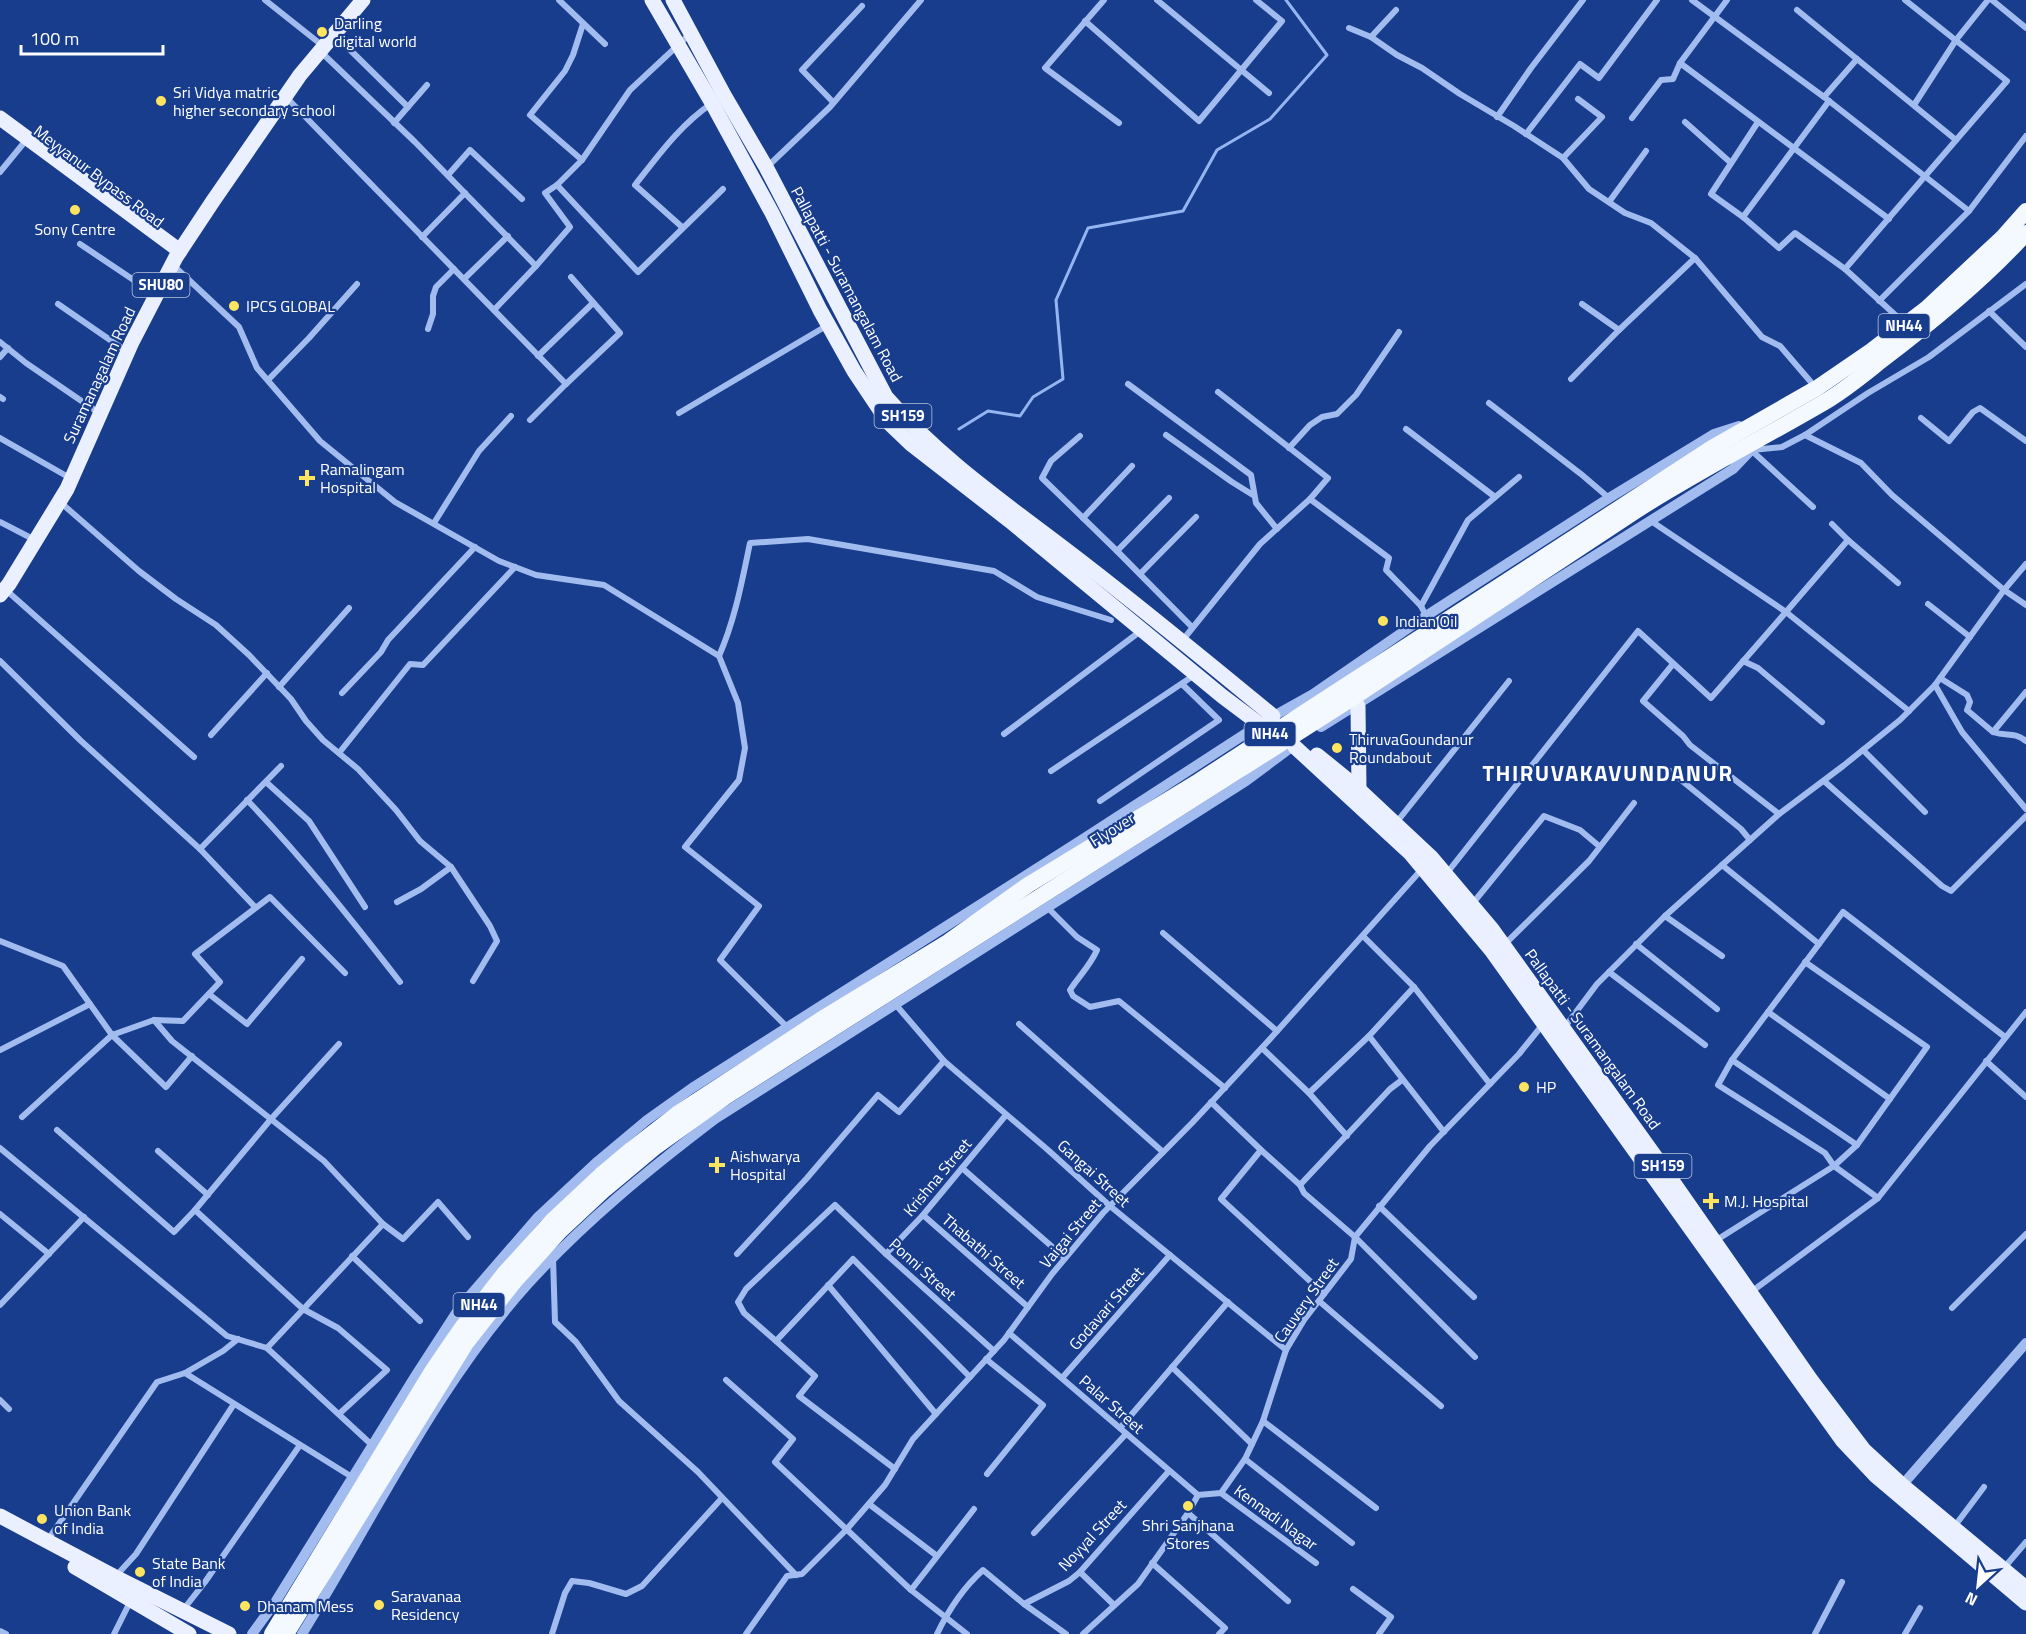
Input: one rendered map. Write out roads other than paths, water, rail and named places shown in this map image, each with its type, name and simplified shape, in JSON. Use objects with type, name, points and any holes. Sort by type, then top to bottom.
[{"type":"highway","name":"NH44","points":[[272,1634],[433,1370],[463,1326],[504,1274],[553,1220],[608,1168],[677,1114],[775,1058],[948,942],[1028,885],[1199,781],[1766,425],[1905,325],[1962,277],[2026,211]]},
{"type":"highway","name":"NH44","points":[[1766,425],[1825,402],[1913,337],[2014,246],[2026,232]]},
{"type":"highway","name":"Flyover","points":[[828,1023],[1354,697],[1715,455]]},
{"type":"highway","name":"NH44","points":[[286,1634],[466,1343],[514,1282],[560,1231],[605,1189],[654,1148],[775,1058]]},
{"type":"main road","name":"Suramanagalam Road","points":[[2,592],[71,479],[128,352],[176,258],[286,97],[363,0]]},
{"type":"main road","points":[[652,0],[678,45],[718,99],[828,324],[854,371],[888,422],[911,444],[1010,520],[1196,674],[1269,720]]},
{"type":"main road","name":"Pallapatti - Suramangalam Road","points":[[674,0],[691,33],[718,99],[766,167],[886,397],[909,423],[952,462],[1211,664],[1269,720]]},
{"type":"main road","points":[[0,118],[26,140]]},
{"type":"main road","name":"Meyyanur Bypass Road","points":[[0,125],[26,140],[176,258]]},
{"type":"main road","points":[[1358,706],[1359,789]]},
{"type":"main road","name":"SH159","points":[[1290,712],[1299,718],[1304,727],[1297,744],[1283,750],[1273,745],[1269,741],[1269,720],[1290,712]]},
{"type":"main road","points":[[1297,744],[1410,853],[1428,863],[1491,950],[1547,1019],[1732,1277],[1842,1440],[1876,1476],[1899,1489],[2026,1603]]},
{"type":"main road","name":"Pallapatti - Suramangalam Road","points":[[1297,744],[1359,789],[1395,824],[1428,863],[1446,874],[1472,904],[1504,945],[1547,1019],[1563,1029],[1714,1241],[1732,1277],[1750,1293],[1864,1450],[1899,1489],[1953,1528],[2026,1588]]},
{"type":"main road","points":[[0,1516],[229,1634]]},
{"type":"main road","points":[[0,1527],[131,1599],[189,1634]]},
{"type":"street","points":[[265,0],[322,49],[537,266]]},
{"type":"street","points":[[559,0],[604,44]]},
{"type":"street","points":[[766,167],[833,102],[921,0]]},
{"type":"street","points":[[1104,0],[1045,68],[1119,123]]},
{"type":"street","points":[[1157,0],[1269,93]]},
{"type":"street","points":[[1085,21],[1199,121],[1282,21],[1256,0]]},
{"type":"street","points":[[1497,117],[1583,0]]},
{"type":"street","points":[[1526,135],[1580,63],[1599,78],[1657,0]]},
{"type":"street","points":[[1692,0],[1827,99],[1969,212]]},
{"type":"street","points":[[1632,118],[1661,80],[1673,79],[1680,63],[1727,0]]},
{"type":"street","points":[[1845,269],[2007,81],[1905,0]]},
{"type":"street","points":[[1914,105],[1956,40],[1990,0],[2026,28]]},
{"type":"street","points":[[833,102],[802,70],[862,6]]},
{"type":"street","points":[[1371,37],[1395,10]]},
{"type":"street","points":[[1797,10],[1956,140]]},
{"type":"street","points":[[582,160],[530,115],[565,71],[583,24]]},
{"type":"street","points":[[1348,28],[1371,37],[1563,158],[1589,189],[1625,213],[1651,223],[1695,258],[1762,337],[1780,346],[1817,388]]},
{"type":"street","points":[[494,310],[537,266],[570,227],[544,193],[557,185],[582,160],[630,90],[691,33]]},
{"type":"street","points":[[334,35],[408,107]]},
{"type":"street","points":[[1743,217],[1857,59]]},
{"type":"street","points":[[1680,63],[1889,219]]},
{"type":"street","points":[[394,123],[427,85]]},
{"type":"street","points":[[286,97],[566,384]]},
{"type":"street","points":[[682,227],[635,185],[696,114],[718,99]]},
{"type":"street","points":[[1563,158],[1602,117],[1578,99]]},
{"type":"street","points":[[1685,122],[1731,163]]},
{"type":"street","points":[[1758,122],[1711,194],[1743,217],[1779,248],[1795,233],[1845,269],[1905,325]]},
{"type":"street","points":[[1879,301],[1969,212],[2026,136]]},
{"type":"street","points":[[0,172],[26,140]]},
{"type":"street","points":[[448,175],[470,150],[522,199]]},
{"type":"street","points":[[1608,202],[1646,151]]},
{"type":"street","points":[[557,185],[638,272],[723,189]]},
{"type":"street","points":[[422,237],[465,193]]},
{"type":"street","points":[[464,279],[508,236]]},
{"type":"street","points":[[80,244],[156,295]]},
{"type":"street","points":[[176,258],[239,327],[257,368],[320,441],[395,502],[499,561],[536,575],[604,585],[719,656],[738,703],[745,748],[739,780],[685,847],[759,906],[720,960],[799,1042]]},
{"type":"street","points":[[1571,379],[1695,258]]},
{"type":"street","points":[[428,329],[434,314],[433,296],[436,287],[454,269]]},
{"type":"street","points":[[530,420],[620,333],[571,277]]},
{"type":"street","points":[[268,380],[357,284]]},
{"type":"street","points":[[1751,450],[1782,447],[1805,435],[1868,393],[1929,357],[2026,284]]},
{"type":"street","points":[[538,356],[592,303]]},
{"type":"street","points":[[1582,303],[1619,330]]},
{"type":"street","points":[[58,304],[128,352]]},
{"type":"street","points":[[1989,311],[2026,347]]},
{"type":"street","points":[[679,413],[828,324]]},
{"type":"street","points":[[1289,448],[1310,425],[1322,417],[1337,414],[1356,395],[1399,332]]},
{"type":"street","points":[[0,342],[26,363],[100,414]]},
{"type":"street","points":[[0,357],[8,348]]},
{"type":"street","points":[[1128,384],[1251,475],[1256,503],[1276,529]]},
{"type":"street","points":[[1182,641],[1260,544],[1310,499],[1328,478],[1218,392]]},
{"type":"street","points":[[1489,403],[1609,498]]},
{"type":"street","points":[[1921,417],[1949,441],[1973,412],[1980,408],[2026,441]]},
{"type":"street","points":[[434,523],[479,451],[512,416]]},
{"type":"street","points":[[252,1634],[276,1601],[460,1307],[537,1218],[598,1161],[647,1120],[692,1088],[799,1042],[897,1005],[1246,781],[1297,744],[1733,469],[1751,450],[1766,425]]},
{"type":"street","points":[[302,1634],[444,1395],[476,1349],[527,1285],[584,1225],[647,1171],[714,1119],[799,1042],[1083,839],[1313,694],[1424,611],[1714,434],[1766,425]]},
{"type":"street","points":[[1406,429],[1495,497]]},
{"type":"street","points":[[1166,435],[1253,495]]},
{"type":"street","points":[[1805,435],[1861,463],[1892,495],[2004,590],[2026,605]]},
{"type":"street","points":[[1080,436],[1051,461],[1042,478],[1192,627]]},
{"type":"street","points":[[0,438],[71,479]]},
{"type":"street","points":[[1751,450],[1812,507]]},
{"type":"street","points":[[1083,518],[1132,466]]},
{"type":"street","points":[[1424,611],[1468,520],[1519,477]]},
{"type":"street","points":[[1117,550],[1169,498]]},
{"type":"street","points":[[1310,499],[1389,558],[1386,570],[1424,611]]},
{"type":"street","points":[[59,501],[139,571],[216,625],[279,687],[323,741],[358,769],[396,810],[420,841],[451,867],[490,926],[497,941],[473,981]]},
{"type":"street","points":[[1140,574],[1196,516]]},
{"type":"street","points":[[1651,521],[1786,612],[1909,711]]},
{"type":"street","points":[[0,522],[35,541]]},
{"type":"street","points":[[1832,524],[1898,583]]},
{"type":"street","points":[[719,656],[734,617],[750,543],[808,539],[994,571],[1037,597],[1111,620]]},
{"type":"street","points":[[1446,874],[1638,631],[1711,698],[1848,540]]},
{"type":"street","points":[[342,693],[475,547]]},
{"type":"street","points":[[1563,1029],[1597,984],[1665,916],[1779,814],[1863,750],[1909,711],[1935,685],[2004,590],[2026,564]]},
{"type":"street","points":[[339,753],[410,664],[423,664],[515,567]]},
{"type":"street","points":[[2,592],[194,757]]},
{"type":"street","points":[[1928,604],[1970,637]]},
{"type":"street","points":[[279,687],[349,608]]},
{"type":"street","points":[[1004,734],[1156,620]]},
{"type":"street","points":[[0,661],[80,740],[200,849],[255,907]]},
{"type":"street","points":[[1743,661],[1758,668],[1822,722]]},
{"type":"street","points":[[1051,771],[1211,664]]},
{"type":"street","points":[[1673,664],[1643,702],[1683,736],[1690,745],[1779,814]]},
{"type":"street","points":[[212,735],[267,674]]},
{"type":"street","points":[[1940,678],[1967,695],[1970,702],[1967,710],[1993,732],[2001,735],[2016,734],[2026,741]]},
{"type":"street","points":[[1395,824],[1509,681]]},
{"type":"street","points":[[1100,801],[1219,720],[1182,684]]},
{"type":"street","points":[[1935,685],[1962,732],[2026,809]]},
{"type":"street","points":[[1993,732],[2026,692]]},
{"type":"street","points":[[1863,750],[1925,812]]},
{"type":"street","points":[[200,849],[281,766]]},
{"type":"street","points":[[1670,771],[1741,829],[1750,840]]},
{"type":"street","points":[[1824,781],[1942,886],[1951,891],[2026,816]]},
{"type":"street","points":[[266,782],[309,821],[365,907]]},
{"type":"street","points":[[248,800],[283,837],[336,900],[400,982]]},
{"type":"street","points":[[1504,945],[1589,861],[1634,803]]},
{"type":"street","points":[[1472,904],[1545,816],[1580,830],[1599,846]]},
{"type":"street","name":"Vaigai Street","points":[[746,1634],[787,1576],[802,1574],[847,1530],[885,1485],[913,1439],[994,1351],[1065,1258],[1110,1206],[1225,1088],[1428,863]]},
{"type":"street","points":[[1722,865],[1819,944]]},
{"type":"street","points":[[397,902],[421,889],[451,867]]},
{"type":"street","points":[[22,1117],[112,1035],[154,1020],[183,1021],[220,982],[195,954],[270,897],[345,973]]},
{"type":"street","points":[[1047,908],[1077,937],[1097,950],[1091,964],[1070,990],[1073,996],[1090,1007],[1119,1001],[1225,1088]]},
{"type":"street","points":[[1878,1198],[1834,1166],[1825,1153],[1718,1085],[1732,1060],[1843,912],[2005,1037]]},
{"type":"street","points":[[1665,916],[1722,956]]},
{"type":"street","points":[[1163,933],[1277,1031]]},
{"type":"street","points":[[1363,936],[1414,987],[1490,1084]]},
{"type":"street","points":[[0,941],[63,966],[112,1035],[166,1087],[192,1056]]},
{"type":"street","points":[[1636,944],[1717,1009]]},
{"type":"street","points":[[209,994],[247,1024],[302,959]]},
{"type":"street","points":[[1714,1241],[1834,1166],[1857,1145],[1927,1047],[1805,962]]},
{"type":"street","points":[[1609,972],[1705,1045]]},
{"type":"street","points":[[1309,1093],[1369,1035],[1414,987]]},
{"type":"street","points":[[0,1050],[90,1004]]},
{"type":"street","name":"Gangai Street","points":[[897,1005],[944,1061],[1110,1206],[1286,1350]]},
{"type":"street","points":[[1768,1012],[1890,1099]]},
{"type":"street","points":[[1750,1293],[1878,1198],[2026,1012]]},
{"type":"street","name":"Cauvery Street","points":[[1221,1493],[1245,1459],[1263,1421],[1286,1350],[1304,1320],[1351,1259],[1355,1237],[1444,1132],[1519,1054],[1547,1019]]},
{"type":"street","points":[[154,1020],[172,1041],[324,1161],[383,1224],[403,1239],[438,1202],[468,1238]]},
{"type":"street","points":[[1019,1024],[1163,1152]]},
{"type":"street","points":[[1369,1035],[1444,1132]]},
{"type":"street","points":[[57,1130],[174,1232],[339,1044]]},
{"type":"street","points":[[1262,1048],[1309,1093],[1347,1136]]},
{"type":"street","points":[[1732,1060],[1857,1145]]},
{"type":"street","points":[[1986,1060],[2026,1096]]},
{"type":"street","points":[[737,1254],[807,1178],[878,1095],[899,1112],[944,1061]]},
{"type":"street","points":[[1300,1185],[1390,1089],[1402,1080]]},
{"type":"street","points":[[1211,1102],[1300,1185],[1304,1193],[1355,1237],[1475,1357]]},
{"type":"street","name":"Krishna Street","points":[[886,1254],[923,1215],[1006,1114]]},
{"type":"street","points":[[0,1148],[227,1336],[267,1348],[373,1446]]},
{"type":"street","points":[[1261,1150],[1221,1199],[1324,1294]]},
{"type":"street","points":[[158,1151],[208,1195]]},
{"type":"street","points":[[962,1168],[1065,1258]]},
{"type":"street","name":"Ponni Street","points":[[776,1341],[744,1313],[738,1302],[746,1289],[835,1205],[994,1351]]},
{"type":"street","points":[[1379,1206],[1474,1297]]},
{"type":"street","points":[[195,1210],[303,1309],[338,1328],[387,1370],[339,1414]]},
{"type":"street","points":[[0,1214],[49,1254]]},
{"type":"street","name":"Thabathi Street","points":[[923,1215],[1028,1307]]},
{"type":"street","points":[[0,1305],[84,1217]]},
{"type":"street","points":[[267,1348],[383,1224]]},
{"type":"street","points":[[1952,1308],[2026,1234]]},
{"type":"street","name":"Godavari Street","points":[[1062,1378],[1170,1255]]},
{"type":"street","points":[[352,1256],[420,1321]]},
{"type":"street","points":[[553,1258],[555,1322],[576,1342],[618,1401],[698,1472],[796,1575]]},
{"type":"street","points":[[895,1469],[799,1396],[815,1376],[776,1341],[853,1260],[970,1377]]},
{"type":"street","points":[[828,1285],[936,1414]]},
{"type":"street","points":[[1319,1301],[1441,1406]]},
{"type":"street","points":[[1120,1428],[1228,1302]]},
{"type":"street","name":"Palar Street","points":[[1009,1333],[1198,1495]]},
{"type":"street","points":[[46,1541],[157,1382],[185,1374],[238,1339]]},
{"type":"street","points":[[1899,1489],[2026,1342]]},
{"type":"street","points":[[986,1359],[1043,1405],[987,1474]]},
{"type":"street","points":[[1173,1367],[1252,1444]]},
{"type":"street","points":[[185,1374],[352,1477]]},
{"type":"street","points":[[726,1380],[793,1439],[775,1462],[911,1590],[967,1634]]},
{"type":"street","points":[[0,1400],[9,1409]]},
{"type":"street","points":[[115,1577],[136,1554],[234,1404]]},
{"type":"street","points":[[1263,1421],[1376,1508]]},
{"type":"street","points":[[1034,1533],[1126,1434]]},
{"type":"street","points":[[183,1610],[300,1445]]},
{"type":"street","points":[[1245,1459],[1352,1543]]},
{"type":"street","name":"Noyyal Street","points":[[1024,1604],[1069,1581],[1080,1572],[1169,1471]]},
{"type":"street","points":[[1953,1528],[1984,1487]]},
{"type":"street","points":[[1083,1634],[1138,1584],[1198,1495],[1221,1493]]},
{"type":"street","name":"Kennadi Nagar","points":[[1221,1493],[1316,1563]]},
{"type":"street","points":[[552,1634],[565,1593],[572,1581],[589,1583],[626,1594],[642,1586],[722,1498]]},
{"type":"street","points":[[869,1504],[937,1556]]},
{"type":"street","points":[[911,1590],[974,1509]]},
{"type":"street","points":[[1188,1513],[1288,1601]]},
{"type":"street","points":[[2003,1569],[2026,1542]]},
{"type":"street","points":[[1152,1563],[1232,1634]]},
{"type":"street","points":[[937,1634],[945,1617],[975,1577],[983,1570],[1024,1604],[1066,1634]]},
{"type":"street","points":[[1080,1572],[1114,1605]]},
{"type":"street","points":[[1815,1634],[1842,1582]]},
{"type":"street","points":[[1353,1589],[1391,1617],[1379,1634]]},
{"type":"street","points":[[114,1634],[131,1599]]},
{"type":"street","points":[[1905,1634],[1920,1608]]},
{"type":"street","points":[[1219,1634],[1225,1628]]},
{"type":"street","points":[[0,1631],[6,1634]]},
{"type":"waterway","points":[[959,429],[988,411],[1020,416],[1033,397],[1063,379],[1056,300],[1088,228],[1183,211],[1217,150],[1270,119],[1327,55],[1286,0]]},
{"type":"place","name":"Darling digital world","points":[[322,32]]},
{"type":"place","name":"Sri Vidya matric higher secondary school","points":[[161,101]]},
{"type":"place","name":"Sony Centre","points":[[75,210]]},
{"type":"place","name":"IPCS GLOBAL","points":[[234,306]]},
{"type":"place","name":"Ramalingam Hospital","points":[[307,478]]},
{"type":"place","name":"Indian Oil","points":[[1383,621]]},
{"type":"place","name":"ThiruvaGoundanur Roundabout","points":[[1337,748]]},
{"type":"place","name":"HP","points":[[1524,1087]]},
{"type":"place","name":"Aishwarya Hospital","points":[[717,1165]]},
{"type":"place","name":"M.J. Hospital","points":[[1711,1201]]},
{"type":"place","name":"Shri Sanjhana Stores","points":[[1188,1506]]},
{"type":"place","name":"Union Bank of India","points":[[42,1519]]},
{"type":"place","name":"State Bank of India","points":[[140,1572]]},
{"type":"place","name":"Saravanaa Residency","points":[[379,1605]]},
{"type":"place","name":"Dhanam Mess","points":[[245,1606]]},
{"type":"district","name":"THIRUVAKAVUNDANUR","points":[[1608,773]]}]
